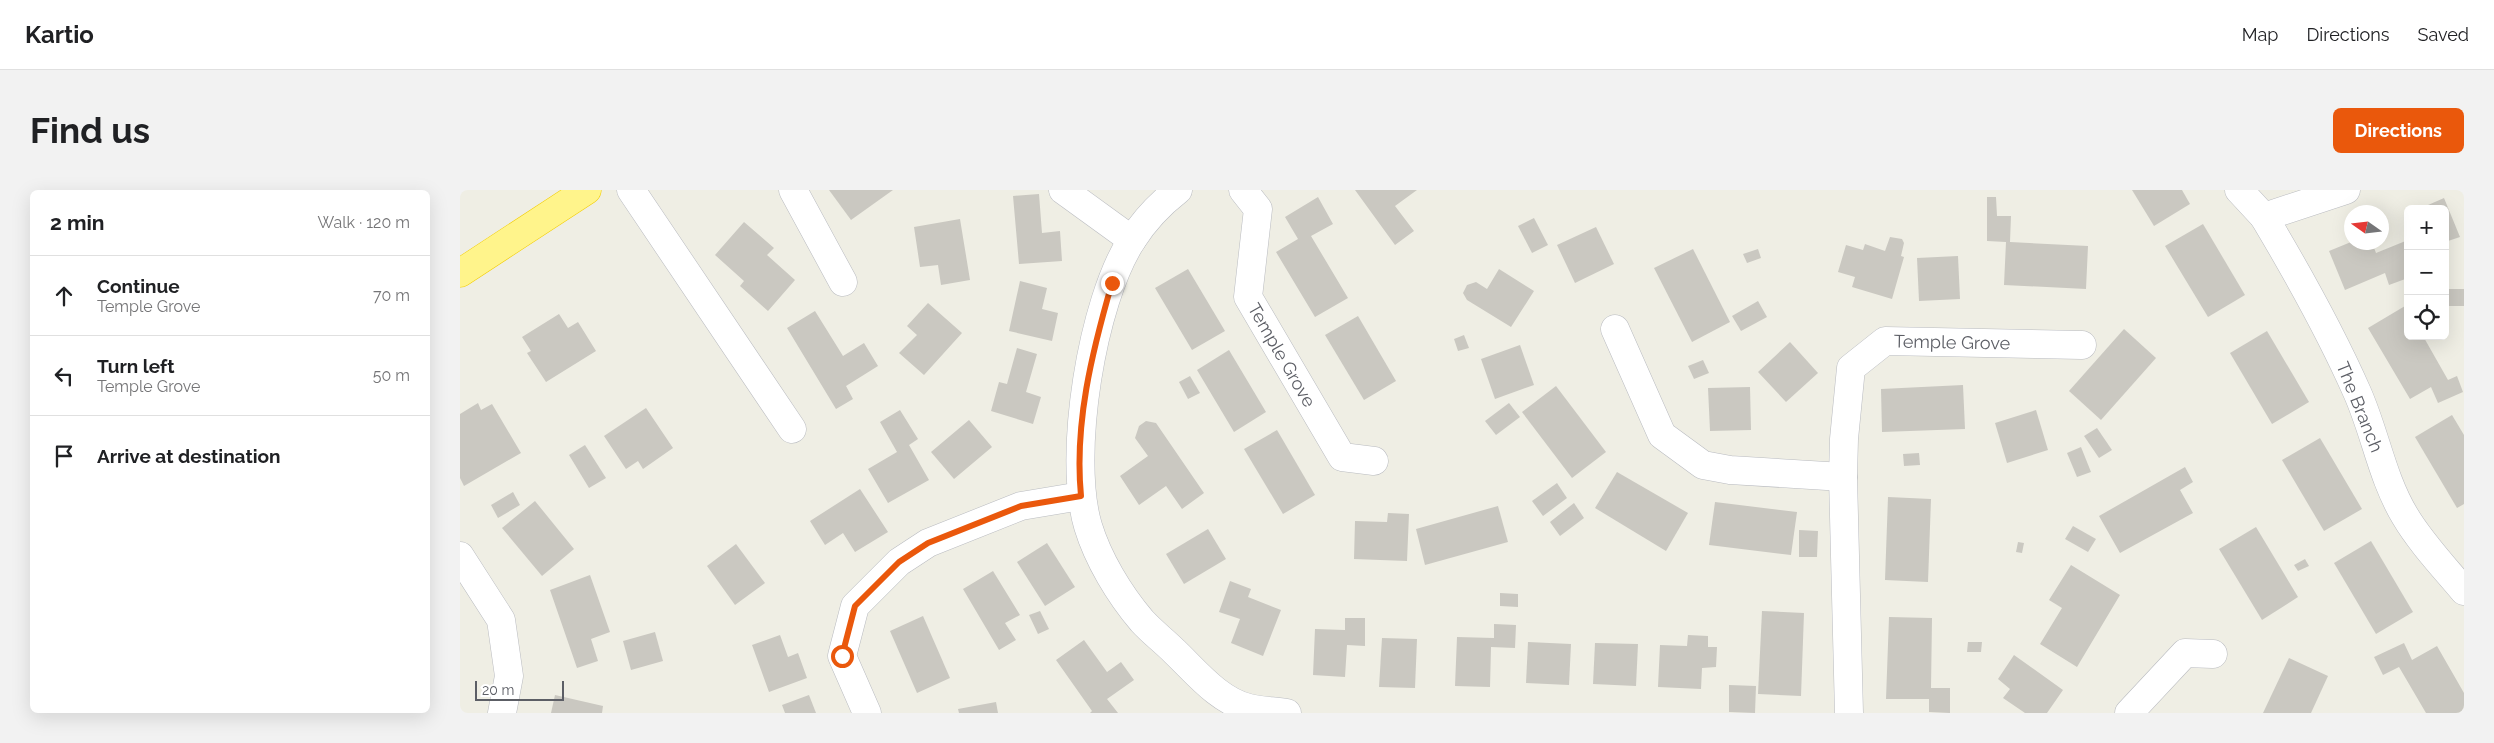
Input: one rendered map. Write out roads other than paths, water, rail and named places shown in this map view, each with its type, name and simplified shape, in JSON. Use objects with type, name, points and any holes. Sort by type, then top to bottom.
[{"type":"highway","points":[[460,273],[587,190]]},
{"type":"street","points":[[631,190],[792,429]]},
{"type":"street","points":[[793,190],[843,282]]},
{"type":"street","points":[[1063,190],[1132,240]]},
{"type":"street","points":[[1178,190],[1161,204],[1132,240],[1112,283],[1091,365],[1081,428],[1079,476],[1081,496],[1088,526],[1117,587],[1142,620],[1216,703],[1287,713]]},
{"type":"street","name":"Temple Grove","points":[[1243,190],[1258,209],[1248,297],[1342,456],[1374,461]]},
{"type":"street","name":"The Branch","points":[[2239,190],[2264,217],[2309,294],[2357,393],[2405,516],[2432,554],[2464,591]]},
{"type":"street","points":[[2264,217],[2346,190]]},
{"type":"street","points":[[1615,329],[1662,435],[1703,465],[1730,470],[1843,477]]},
{"type":"street","name":"Temple Grove","points":[[1849,713],[1843,477],[1844,439],[1851,368],[1885,341],[2082,345]]},
{"type":"street","points":[[867,713],[842,656],[855,606],[899,562],[928,543],[1021,506],[1081,496]]},
{"type":"street","points":[[460,556],[501,620],[509,676],[502,713]]},
{"type":"street","points":[[2129,713],[2185,653],[2213,654]]}]
